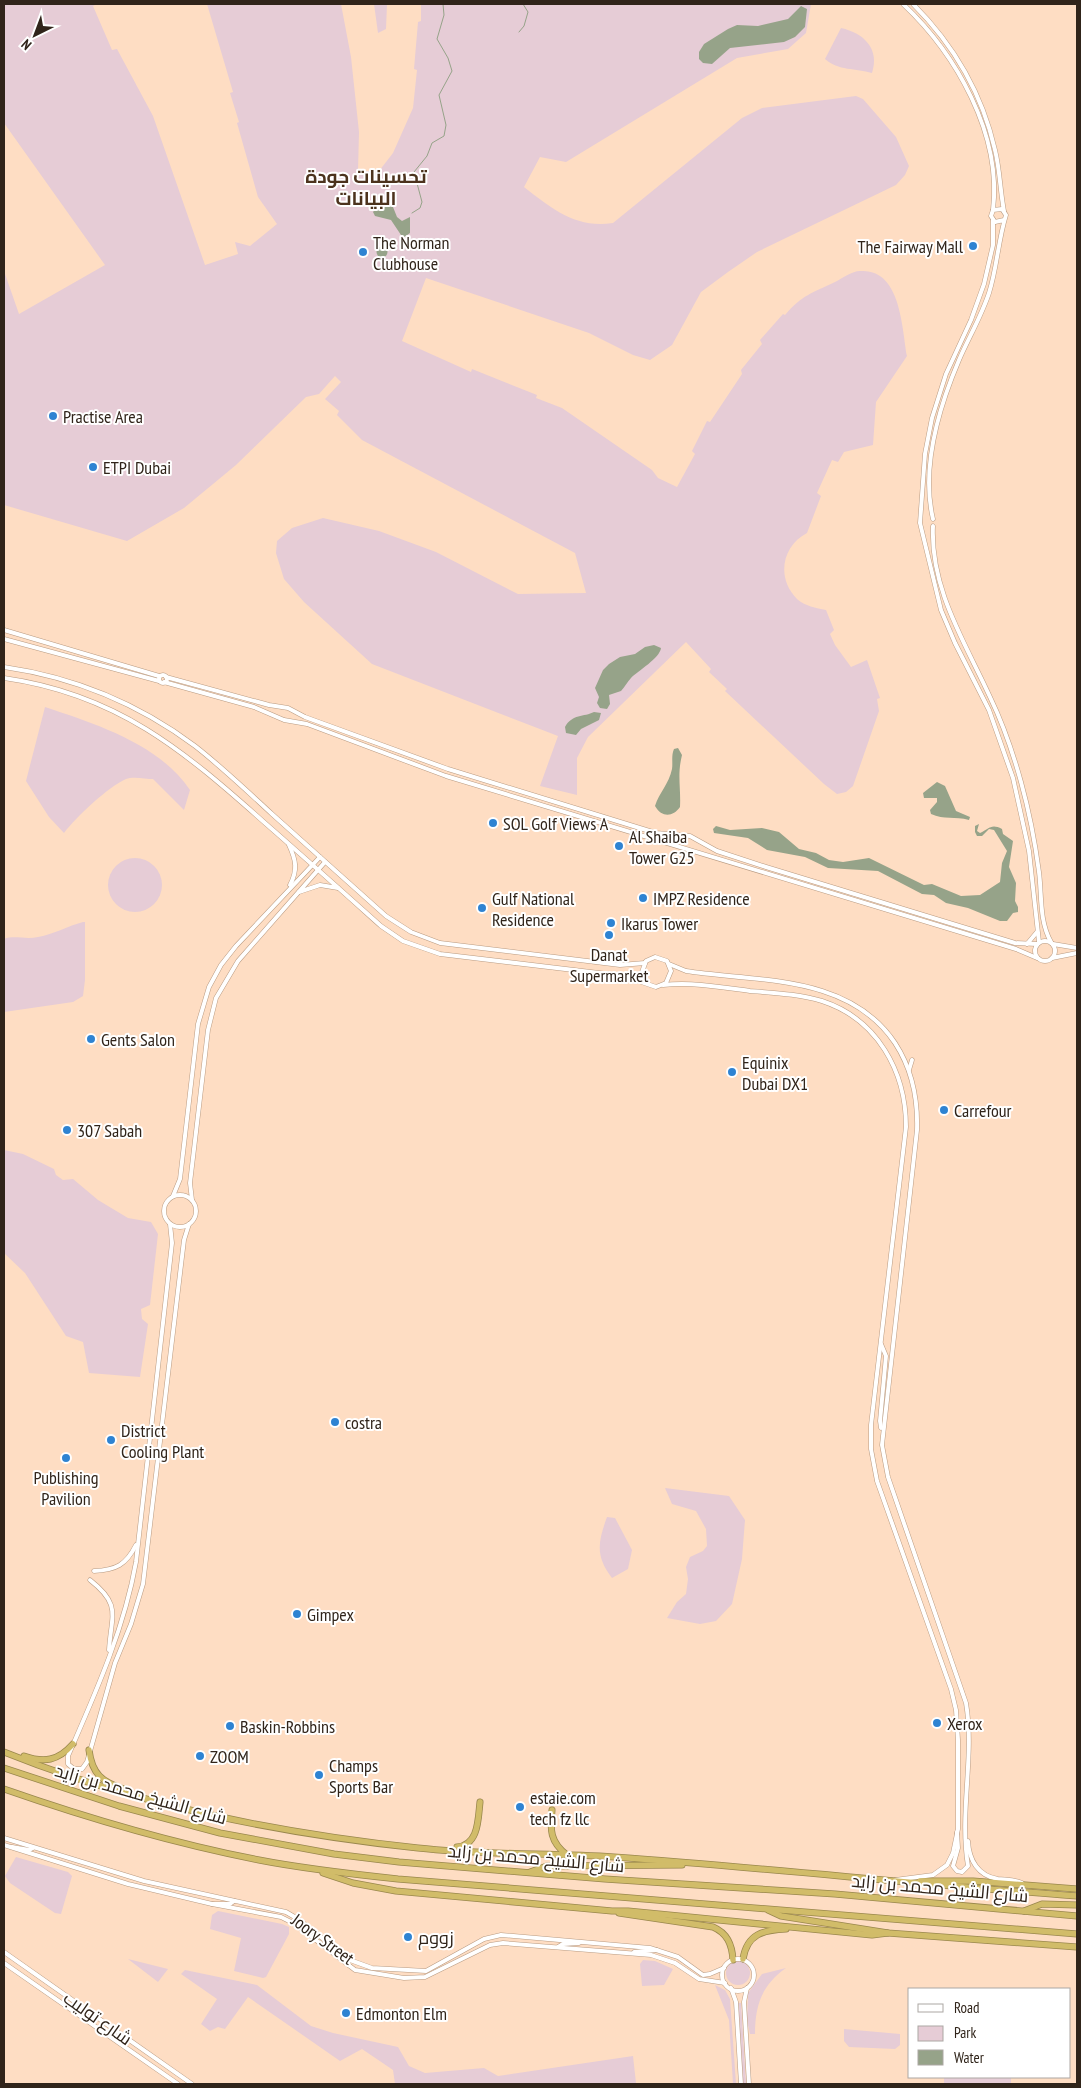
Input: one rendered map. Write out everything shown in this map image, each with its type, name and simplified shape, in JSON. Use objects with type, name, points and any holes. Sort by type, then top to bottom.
[{"type":"highway","points":[[4,1751],[38,1761],[48,1761],[62,1756],[73,1744]]},
{"type":"highway","points":[[89,1750],[92,1767],[100,1778],[132,1795]]},
{"type":"highway","points":[[4,1751],[62,1773],[132,1795],[266,1827],[420,1849],[567,1855],[689,1863],[1077,1896]]},
{"type":"highway","name":"شارع الشيخ محمد بن زايد","points":[[4,1767],[118,1806],[254,1840],[328,1853],[399,1862],[529,1873],[835,1894],[1077,1916]]},
{"type":"highway","name":"شارع الشيخ محمد بن زايد","points":[[4,1789],[142,1833],[219,1852],[314,1869],[398,1879],[1077,1934]]},
{"type":"highway","points":[[420,1849],[466,1845],[475,1834],[480,1802]]},
{"type":"highway","points":[[552,1810],[550,1826],[553,1840],[567,1855]]},
{"type":"highway","points":[[529,1873],[547,1866],[674,1866],[689,1863]]},
{"type":"highway","points":[[314,1869],[347,1882],[396,1891],[612,1911],[713,1927],[721,1931],[729,1941],[733,1960]]},
{"type":"highway","points":[[904,1882],[954,1880],[1077,1889]]},
{"type":"highway","points":[[1023,1911],[1039,1904],[1077,1905]]},
{"type":"highway","points":[[766,1909],[781,1916],[888,1933],[1077,1947]]},
{"type":"highway","points":[[612,1911],[628,1911],[876,1936],[888,1933]]},
{"type":"highway","points":[[743,1959],[747,1944],[760,1933],[770,1930],[818,1929]]},
{"type":"street","points":[[903,4],[939,43],[958,72],[974,102],[989,151],[993,180],[992,251],[984,284],[971,320],[946,374],[932,418],[924,463],[922,518],[920,522],[942,610],[955,642],[989,710],[1013,778],[1029,851],[1038,930],[1038,944],[1035,951],[1037,958]]},
{"type":"street","points":[[913,4],[951,48],[976,90],[995,150],[1004,211],[1004,220],[989,294],[955,370],[939,418],[930,474],[930,496],[934,552],[946,602],[962,642],[996,710],[1018,769],[1036,853],[1043,919],[1055,951],[1052,958]]},
{"type":"street","points":[[993,210],[999,208],[1004,211]]},
{"type":"street","points":[[993,220],[997,222],[1004,220]]},
{"type":"street","points":[[922,518],[929,516],[933,520]]},
{"type":"street","points":[[922,527],[929,529],[933,526]]},
{"type":"street","points":[[4,630],[159,678],[164,682],[254,708],[286,721],[306,724],[455,778],[1016,949],[1045,961],[1077,953]]},
{"type":"street","points":[[4,639],[159,678],[166,677],[264,704],[288,708],[302,716],[448,769],[656,833],[692,837],[717,851],[766,867],[1026,945],[1038,944],[1045,940],[1077,948]]},
{"type":"street","points":[[4,667],[35,672],[85,687],[148,716],[186,740],[212,760],[398,925],[421,937],[450,944],[620,965],[645,963]]},
{"type":"street","points":[[164,682],[166,677]]},
{"type":"street","points":[[4,678],[68,693],[105,707],[141,725],[190,758],[381,926],[403,941],[427,951],[463,958],[619,975],[656,987],[689,984],[800,996],[821,1001],[841,1009],[859,1021],[874,1036],[887,1053],[897,1072],[903,1092],[906,1127],[871,1425],[872,1457],[877,1481],[954,1703],[958,1740],[958,1848],[953,1866],[960,1872],[966,1870],[968,1866],[966,1833],[969,1727],[966,1703],[888,1477],[882,1453],[882,1428],[917,1120],[915,1092],[909,1070],[894,1041],[878,1022],[859,1006],[838,995],[801,985],[686,971],[669,964],[659,957],[651,958],[645,963],[642,972],[645,982]]},
{"type":"street","points":[[148,716],[151,710]]},
{"type":"street","points":[[186,740],[190,734]]},
{"type":"street","points":[[287,890],[296,868],[295,857],[288,843]]},
{"type":"street","points":[[173,1196],[180,1179],[198,1024],[205,997],[228,955],[320,857]]},
{"type":"street","points":[[170,1224],[172,1243],[139,1541],[130,1591],[110,1654],[67,1761],[74,1770],[84,1767],[118,1655],[132,1624],[145,1573],[184,1240],[189,1224],[196,1214],[190,1183],[210,1019],[220,988],[231,969],[325,862]]},
{"type":"street","points":[[297,893],[318,885],[338,888]]},
{"type":"street","points":[[1026,945],[1035,937],[1038,930]]},
{"type":"street","points":[[450,944],[451,938]]},
{"type":"street","points":[[462,964],[463,958]]},
{"type":"street","points":[[664,985],[671,974],[669,964]]},
{"type":"street","points":[[210,1019],[216,1020]]},
{"type":"street","points":[[909,1070],[912,1060]]},
{"type":"street","points":[[203,1078],[209,1079]]},
{"type":"street","points":[[189,1224],[177,1227],[170,1224],[165,1218],[163,1209],[166,1201],[173,1196],[183,1195],[192,1200]]},
{"type":"street","points":[[904,1240],[910,1241]]},
{"type":"street","points":[[881,1344],[886,1356],[880,1418],[882,1428]]},
{"type":"street","points":[[94,1571],[111,1570],[122,1565],[130,1557],[139,1541]]},
{"type":"street","points":[[90,1580],[103,1591],[112,1605],[114,1616],[110,1654]]},
{"type":"street","points":[[893,1881],[902,1878],[928,1876],[943,1869],[953,1854],[957,1832]]},
{"type":"street","points":[[966,1833],[969,1855],[978,1870],[992,1878],[1015,1880],[1024,1884]]},
{"type":"street","name":"Joory Street","points":[[4,1838],[129,1877],[290,1914],[350,1960],[372,1968],[426,1971],[484,1939],[496,1935],[659,1950],[689,1964],[705,1975],[724,1968]]},
{"type":"street","name":"Joory Street","points":[[4,1845],[119,1881],[212,1904],[286,1919],[295,1924],[346,1965],[370,1974],[412,1978],[424,1977],[490,1945],[498,1943],[634,1952],[657,1956],[685,1969],[699,1979],[725,1983]]},
{"type":"street","points":[[11,1848],[33,1848]]},
{"type":"street","points":[[212,1904],[234,1902]]},
{"type":"street","points":[[558,1946],[581,1942]]},
{"type":"street","points":[[634,1952],[640,1950],[659,1950]]},
{"type":"street","name":"شارع توليب","points":[[4,1952],[192,2084]]},
{"type":"street","points":[[747,1988],[739,1990],[731,1988],[725,1983],[722,1976],[724,1968],[733,1960],[743,1959],[749,1963],[754,1972],[754,1979],[747,1988],[744,2002],[750,2084]]},
{"type":"street","name":"شارع توليب","points":[[4,1962],[178,2084]]},
{"type":"street","points":[[685,1969],[689,1964]]},
{"type":"street","points":[[731,1988],[736,2002],[741,2084]]},
{"type":"green space","points":[[4,4],[97,4],[93,6],[112,50],[117,49],[153,116],[205,265],[238,254],[235,242],[250,246],[277,224],[258,197],[237,123],[239,122],[230,93],[233,92],[207,4],[341,4],[351,57],[359,132],[358,171],[379,171],[393,153],[413,108],[417,70],[414,69],[418,22],[421,21],[421,4],[811,4],[806,33],[788,49],[737,58],[566,162],[540,157],[524,187],[554,209],[576,220],[587,223],[613,223],[742,118],[762,108],[856,96],[863,99],[896,137],[909,166],[905,175],[896,185],[757,252],[728,272],[701,292],[672,345],[650,360],[633,355],[589,333],[426,278],[402,341],[471,372],[472,369],[537,395],[536,398],[562,408],[652,470],[658,478],[677,487],[695,454],[692,451],[707,421],[710,422],[742,374],[741,370],[762,344],[760,340],[783,314],[785,315],[808,295],[854,272],[874,273],[884,279],[892,289],[897,302],[907,356],[876,402],[873,445],[844,452],[838,462],[832,460],[817,493],[821,496],[807,533],[792,546],[787,554],[784,572],[790,591],[797,599],[811,606],[826,610],[834,630],[830,634],[835,645],[851,667],[867,660],[880,698],[877,699],[879,711],[853,786],[846,792],[837,794],[824,784],[725,691],[727,689],[709,672],[711,669],[686,642],[588,737],[577,758],[577,795],[540,786],[558,736],[372,664],[304,602],[284,579],[276,553],[277,541],[292,528],[323,518],[379,531],[436,552],[518,594],[586,593],[575,553],[362,440],[337,415],[339,411],[325,399],[341,382],[335,376],[319,394],[306,397],[236,465],[184,508],[127,541],[4,505],[4,271],[19,314],[105,265],[4,123]]},
{"type":"green space","points":[[374,4],[387,4],[386,29],[378,33]]},
{"type":"green space","points":[[841,28],[857,34],[868,43],[874,57],[872,73],[836,66],[825,59]]},
{"type":"green space","points":[[45,707],[125,738],[161,760],[177,774],[190,790],[184,810],[153,779],[129,778],[102,795],[64,833],[49,817],[26,781]]},
{"type":"green space","points":[[135,858],[145,860],[154,866],[160,875],[162,885],[160,895],[154,904],[145,910],[135,912],[125,910],[116,904],[110,895],[108,885],[110,875],[116,866],[125,860]]},
{"type":"green space","points":[[85,922],[85,980],[83,996],[73,1002],[4,1012],[4,939],[12,937],[38,937]]},
{"type":"green space","points":[[4,1150],[23,1154],[54,1169],[56,1175],[63,1180],[73,1179],[98,1200],[128,1218],[151,1222],[158,1234],[150,1305],[141,1309],[142,1319],[148,1324],[140,1377],[89,1373],[83,1342],[66,1336],[25,1273],[4,1253]]},
{"type":"green space","points":[[665,1488],[729,1496],[745,1520],[742,1559],[732,1604],[716,1621],[700,1624],[667,1618],[677,1602],[686,1594],[688,1579],[686,1567],[690,1557],[703,1551],[707,1546],[706,1529],[696,1511],[672,1504]]},
{"type":"green space","points":[[607,1517],[615,1518],[632,1550],[628,1569],[612,1578],[603,1563],[600,1549],[600,1541]]},
{"type":"green space","points":[[16,1857],[68,1872],[72,1876],[61,1914],[55,1913],[10,1883],[5,1876]]},
{"type":"green space","points":[[218,1911],[289,1927],[289,1934],[266,1977],[263,1978],[234,1971],[241,1938],[210,1929],[212,1915]]},
{"type":"green space","points":[[128,1959],[168,1969],[158,1982]]},
{"type":"green space","points":[[643,1960],[655,1961],[673,1969],[664,1985],[642,1986],[640,1964]]},
{"type":"green space","points":[[738,1961],[747,1964],[750,1973],[747,1982],[738,1985],[729,1982],[726,1973],[729,1964]]},
{"type":"green space","points":[[786,1968],[771,1981],[762,1996],[756,2014],[755,2034],[750,2034],[747,2021],[748,1993],[762,1974]]},
{"type":"green space","points":[[185,1970],[257,1985],[311,2026],[333,2033],[398,2047],[409,2066],[425,2073],[484,2068],[498,2076],[633,2056],[636,2083],[395,2084],[393,2070],[362,2049],[340,2061],[248,1997],[225,2029],[218,2027],[210,2031],[201,2024],[217,1999],[181,1974]]},
{"type":"green space","points":[[715,1985],[725,1990],[730,1999],[736,2084],[733,2084],[729,2020]]},
{"type":"green space","points":[[738,2003],[741,2003],[746,2084],[743,2084]]},
{"type":"green space","points":[[844,2029],[900,2034],[900,2045],[895,2049],[849,2047],[844,2041]]},
{"type":"green space","points":[[944,2078],[1011,2078],[1011,2084],[944,2084]]},
{"type":"water","points":[[801,6],[807,9],[805,27],[795,37],[784,42],[730,48],[712,64],[703,63],[699,59],[699,52],[704,44],[728,29],[737,25],[758,26],[788,19]]},
{"type":"water","points":[[385,204],[393,207],[397,217],[402,221],[410,217],[410,233],[403,238],[391,220],[375,216],[373,212],[379,205]]},
{"type":"water","points":[[382,246],[388,252],[382,258],[376,252]]},
{"type":"water","points":[[654,645],[661,648],[657,656],[631,678],[621,691],[609,695],[610,704],[607,709],[600,708],[597,703],[599,697],[595,688],[603,670],[620,657],[635,654],[645,647]]},
{"type":"water","points":[[594,712],[601,713],[599,720],[581,729],[576,735],[566,733],[565,727],[571,720]]},
{"type":"water","points":[[678,748],[682,755],[679,775],[680,807],[674,813],[668,815],[661,813],[655,806],[671,774],[674,749]]},
{"type":"water","points":[[937,782],[945,786],[956,811],[970,817],[969,820],[940,817],[931,814],[930,810],[937,802],[937,798],[924,798],[923,793]]},
{"type":"water","points":[[979,824],[977,831],[980,833],[990,827],[995,827],[1002,829],[1003,834],[1013,841],[1009,867],[1016,883],[1015,901],[1018,912],[1013,913],[1007,921],[1000,921],[968,908],[946,903],[934,895],[922,894],[878,871],[828,868],[805,857],[767,850],[748,838],[714,833],[713,829],[716,826],[730,830],[762,828],[779,832],[799,849],[816,853],[829,860],[843,862],[869,858],[924,885],[932,884],[961,896],[980,895],[1000,882],[1002,863],[1007,851],[994,830],[989,829],[982,836],[977,836],[975,826]]},
{"type":"waterway","points":[[412,213],[420,208],[422,202],[414,172],[427,156],[432,143],[444,136],[446,125],[439,95],[452,71],[448,58],[437,39],[444,15],[443,4]]},
{"type":"waterway","points":[[519,32],[524,26],[528,12],[523,4]]},
{"type":"place","name":"The Fairway Mall","points":[[973,246]]},
{"type":"place","name":"The Norman Clubhouse","points":[[363,252]]},
{"type":"place","name":"Practise Area","points":[[53,416]]},
{"type":"place","name":"ETPI Dubai","points":[[93,467]]},
{"type":"place","name":"SOL Golf Views A","points":[[493,823]]},
{"type":"place","name":"Al Shaiba Tower G25","points":[[619,846]]},
{"type":"place","name":"IMPZ Residence","points":[[643,898]]},
{"type":"place","name":"Gulf National Residence","points":[[482,908]]},
{"type":"place","name":"Ikarus Tower","points":[[611,923]]},
{"type":"place","name":"Danat Supermarket","points":[[609,935]]},
{"type":"place","name":"Gents Salon","points":[[91,1039]]},
{"type":"place","name":"Equinix Dubai DX1","points":[[732,1072]]},
{"type":"place","name":"Carrefour","points":[[944,1110]]},
{"type":"place","name":"307 Sabah","points":[[67,1130]]},
{"type":"place","name":"costra","points":[[335,1422]]},
{"type":"place","name":"District Cooling Plant","points":[[111,1440]]},
{"type":"place","name":"Publishing Pavilion","points":[[66,1458]]},
{"type":"place","name":"Gimpex","points":[[297,1614]]},
{"type":"place","name":"Xerox","points":[[937,1723]]},
{"type":"place","name":"Baskin-Robbins","points":[[230,1726]]},
{"type":"place","name":"ZOOM","points":[[200,1756]]},
{"type":"place","name":"Champs Sports Bar","points":[[319,1775]]},
{"type":"place","name":"estaie.com tech fz llc","points":[[520,1807]]},
{"type":"place","name":"زووم","points":[[408,1937]]},
{"type":"place","name":"Edmonton Elm","points":[[346,2013]]},
{"type":"district","name":"تحسينات جودة البيانات","points":[[366,187]]}]
